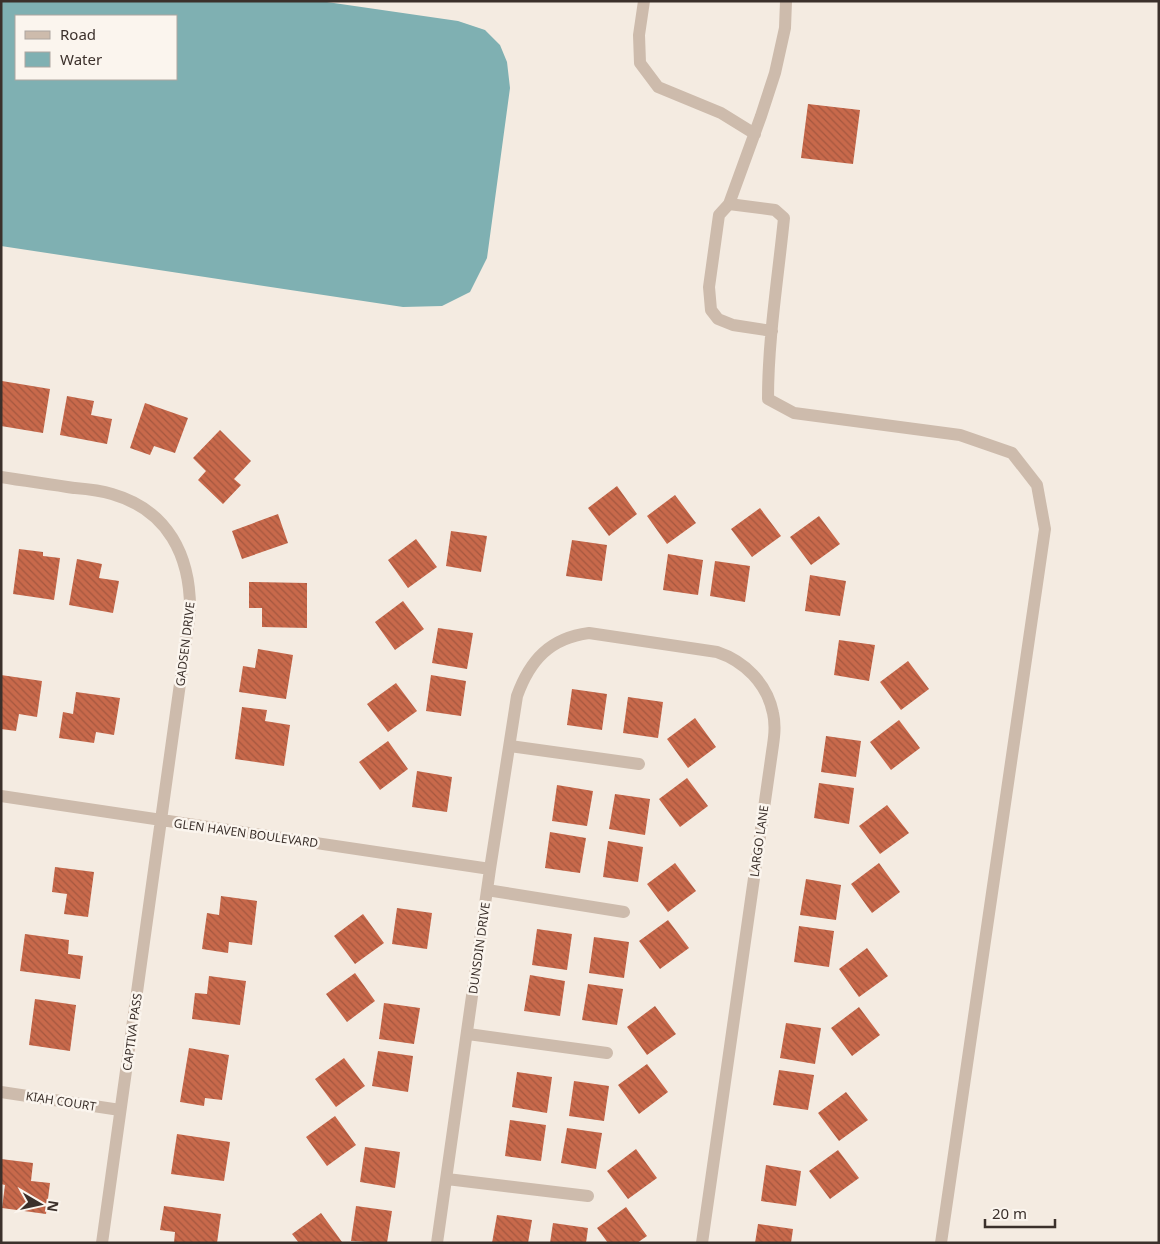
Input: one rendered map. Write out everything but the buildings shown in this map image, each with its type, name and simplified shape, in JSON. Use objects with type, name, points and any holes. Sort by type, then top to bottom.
[{"type":"street","points":[[644,1],[638,35],[640,63],[658,87],[721,113],[755,134]]},
{"type":"street","points":[[772,331],[733,325],[718,319],[711,310],[709,287],[719,215],[729,204],[755,134],[774,73],[785,28],[786,1]]},
{"type":"street","points":[[729,204],[775,210],[784,218],[768,364],[768,399],[794,414],[960,435],[1012,452],[1037,484],[1045,529],[941,1243]]},
{"type":"street","name":"GADSEN DRIVE","points":[[1,477],[102,492],[132,502],[149,512],[165,526],[180,552],[187,571],[191,591],[190,612],[160,821]]},
{"type":"street","name":"LARGO LANE","points":[[537,659],[549,647],[562,639],[573,635],[589,633],[717,652],[731,657],[753,674],[768,697],[773,713],[775,728],[772,752],[702,1243]]},
{"type":"street","name":"DUNSDIN DRIVE","points":[[437,1243],[490,869],[518,696],[524,676],[537,659]]},
{"type":"street","points":[[510,746],[639,764]]},
{"type":"street","name":"GLEN HAVEN BOULEVARD","points":[[1,796],[490,869]]},
{"type":"street","name":"CAPTIVA PASS","points":[[102,1243],[160,821]]},
{"type":"street","points":[[487,890],[624,912]]},
{"type":"street","points":[[468,1034],[607,1053]]},
{"type":"street","name":"KIAH COURT","points":[[1,1092],[120,1110]]},
{"type":"street","points":[[447,1179],[588,1196]]},
{"type":"water","points":[[1,1],[320,1],[458,21],[485,30],[500,45],[507,62],[510,88],[487,258],[470,292],[442,306],[403,307],[1,246]]}]
